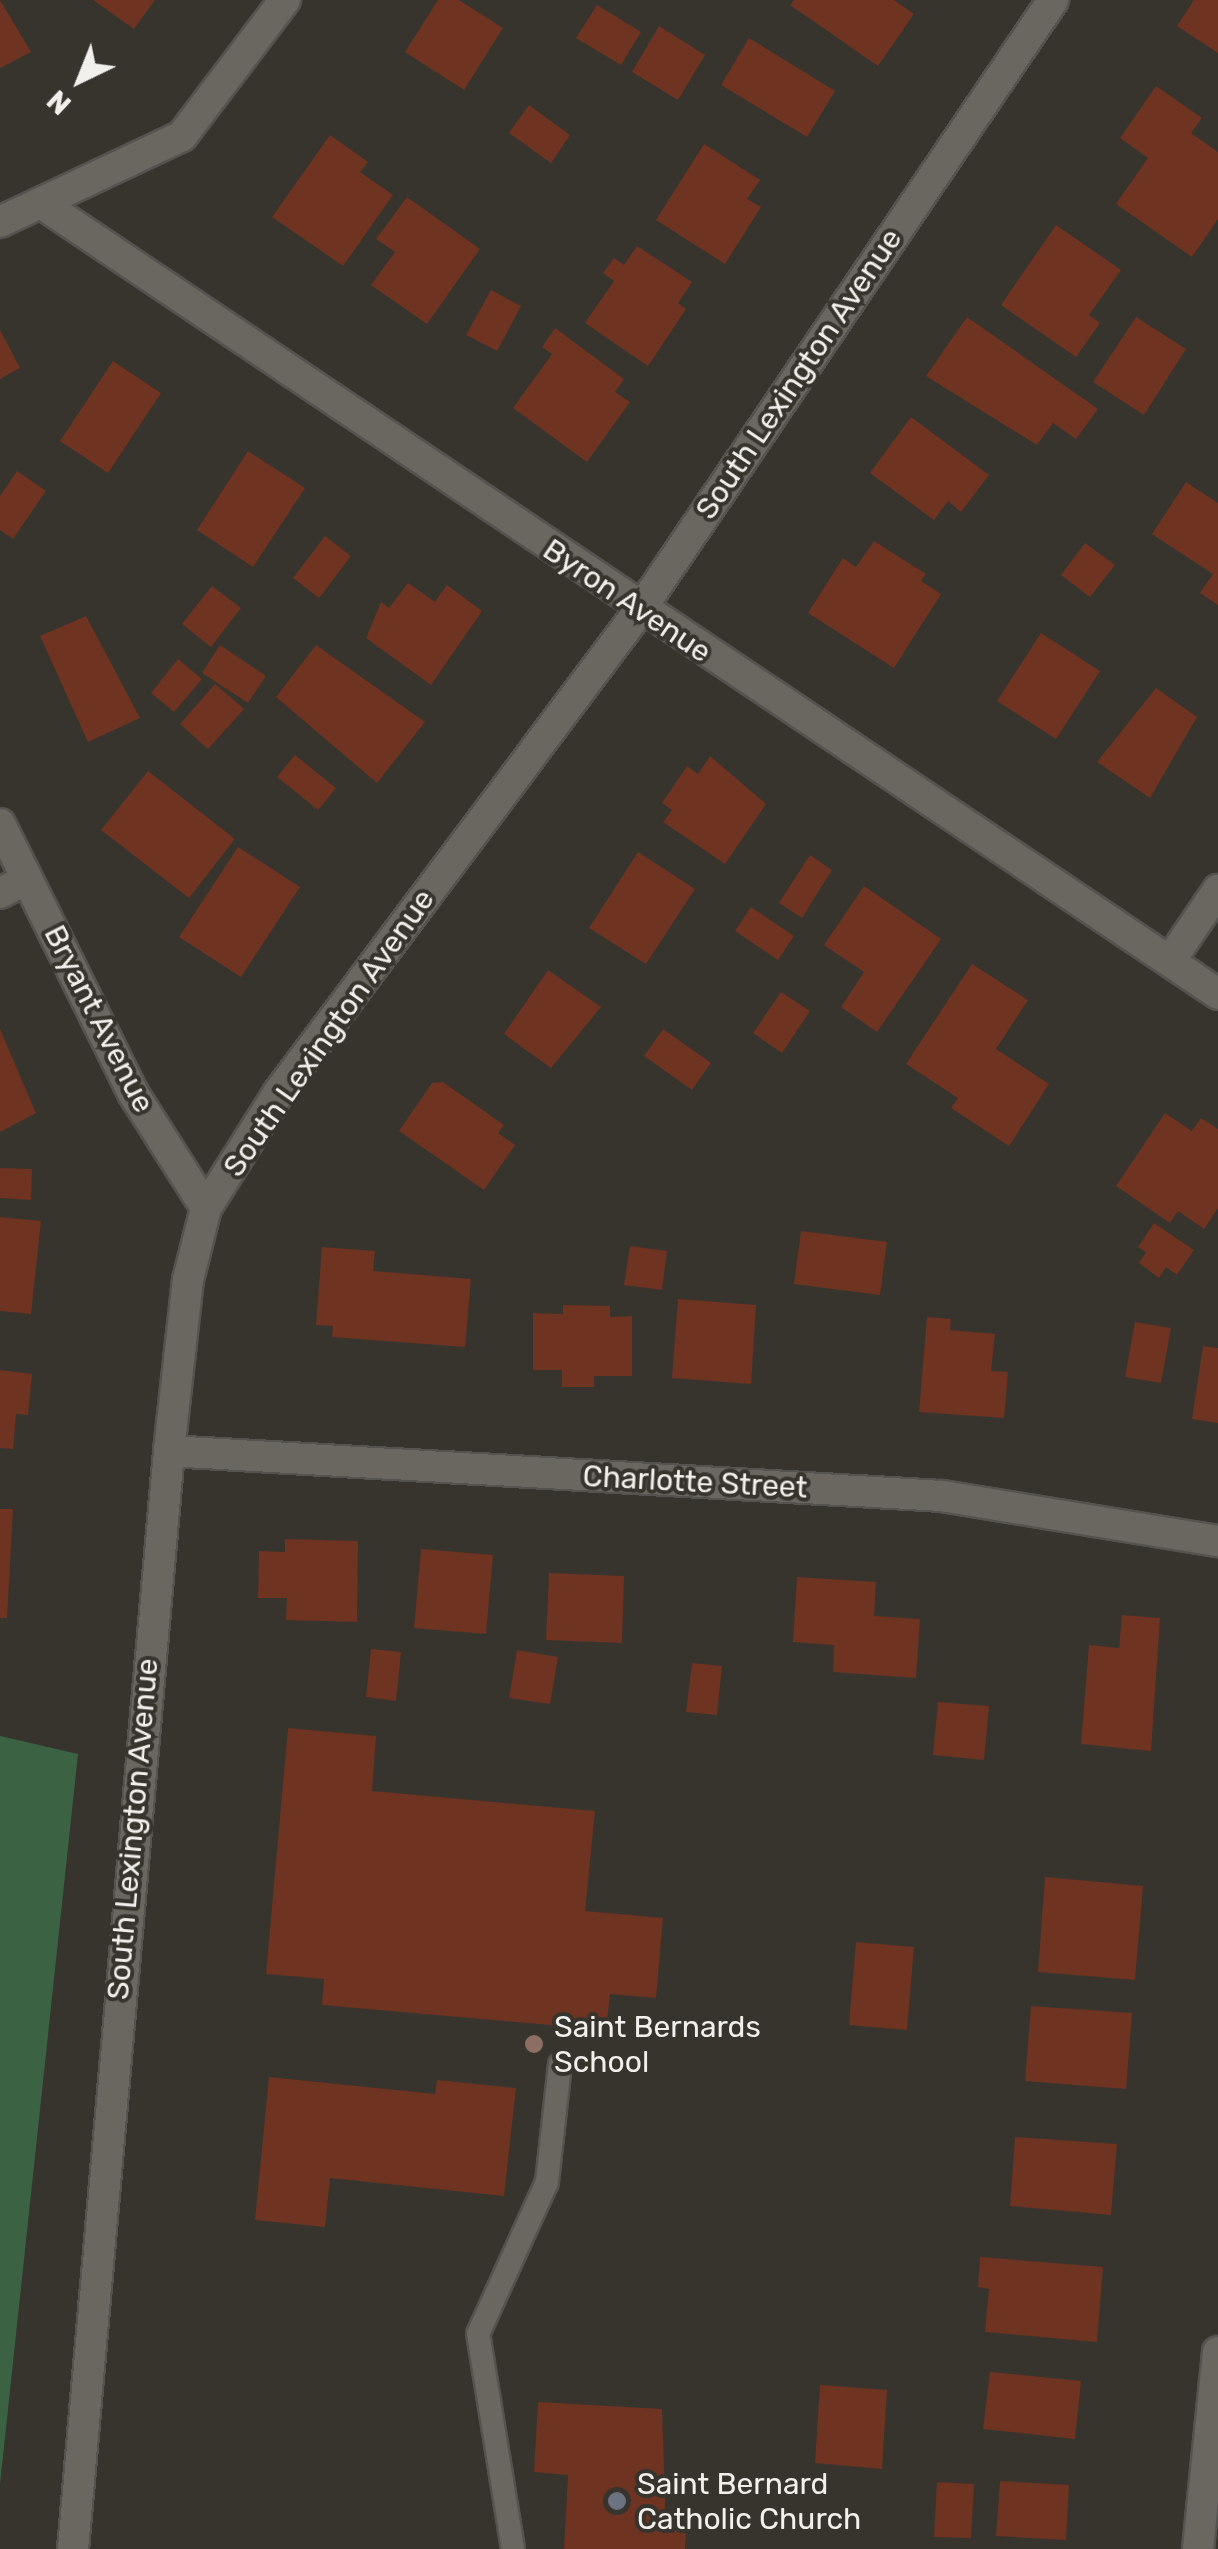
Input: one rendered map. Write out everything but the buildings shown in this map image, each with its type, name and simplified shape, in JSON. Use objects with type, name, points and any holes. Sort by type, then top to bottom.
[{"type":"street","points":[[0,222],[182,136],[286,0]]},
{"type":"street","name":"South Lexington Avenue","points":[[74,2549],[168,1451],[188,1280],[206,1208],[279,1092],[640,610],[1053,0]]},
{"type":"street","name":"Byron Avenue","points":[[41,203],[640,610],[1218,994]]},
{"type":"street","name":"Bryant Avenue","points":[[0,824],[14,886],[133,1093],[206,1208]]},
{"type":"street","points":[[1170,961],[1218,890]]},
{"type":"street","name":"Charlotte Street","points":[[168,1451],[942,1496],[1218,1540]]},
{"type":"street","points":[[1198,2549],[1218,2352]]},
{"type":"lane","points":[[513,2549],[478,2334],[546,2182],[560,2064]]},
{"type":"green space","points":[[0,1736],[78,1754],[0,2484]]},
{"type":"place","name":"Saint Bernards School","points":[[534,2044]]},
{"type":"place","name":"Saint Bernard Catholic Church","points":[[617,2501]]}]
